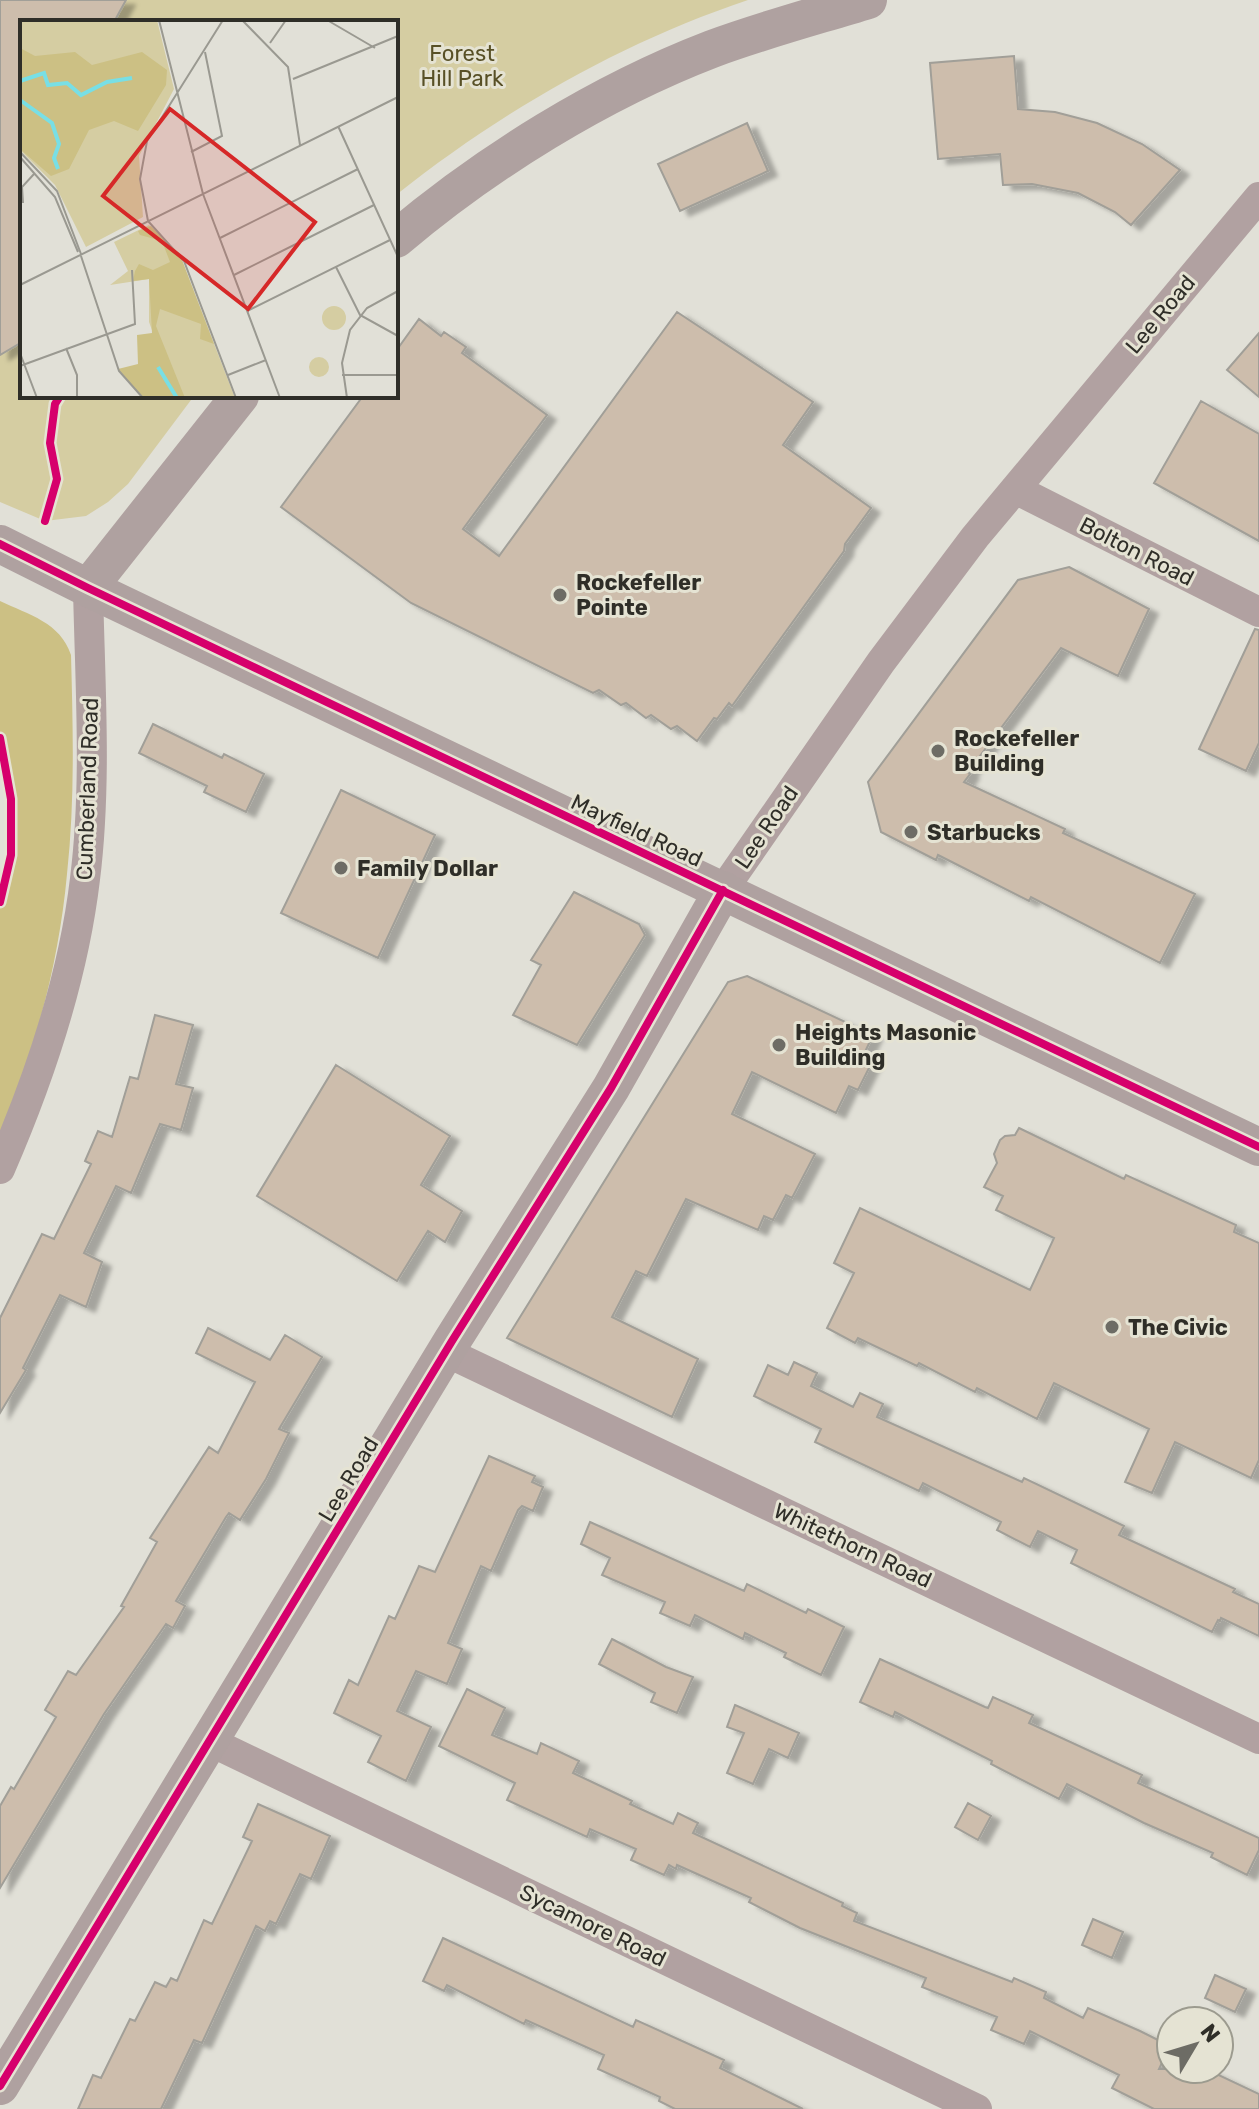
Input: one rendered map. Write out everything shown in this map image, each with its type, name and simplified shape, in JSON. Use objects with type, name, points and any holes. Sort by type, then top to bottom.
[{"type":"main road","points":[[398,237],[473,179],[525,144],[636,83],[712,49],[868,0]]},
{"type":"main road","points":[[88,588],[238,398]]},
{"type":"main road","name":"Mayfield Road","points":[[0,544],[1259,1147]]},
{"type":"main road","name":"Lee Road","points":[[0,2086],[446,1352],[611,1088],[723,890]]},
{"type":"street","name":"Lee Road","points":[[723,890],[881,662],[1015,489],[1259,197]]},
{"type":"street","name":"Bolton Road","points":[[1015,489],[1259,612]]},
{"type":"street","name":"Cumberland Road","points":[[0,1169],[31,1098],[59,1008],[76,937],[85,881],[92,767],[88,588]]},
{"type":"street","name":"Whitethorn Road","points":[[446,1352],[1259,1739]]},
{"type":"street","name":"Sycamore Road","points":[[209,1741],[977,2109]]},
{"type":"green space","name":"Forest Hill Park","points":[[0,0],[748,0],[654,37],[564,82],[478,135],[398,193],[398,20],[20,20],[20,398],[192,398],[128,484],[86,516],[45,521],[0,502]]},
{"type":"shaded area","points":[[0,601],[51,627],[71,655],[73,764],[70,847],[52,974],[24,1072],[0,1134],[0,902],[11,855],[11,799],[0,738]]},
{"type":"building","points":[[0,0],[126,0],[115,20],[20,20],[20,343],[0,355]]},
{"type":"building","points":[[1014,56],[1018,109],[1055,112],[1097,123],[1142,144],[1180,170],[1131,225],[1115,212],[1078,193],[1032,184],[1003,185],[1000,154],[938,159],[930,63]]},
{"type":"building","points":[[747,123],[768,171],[680,211],[658,164]]},
{"type":"building","points":[[677,312],[813,402],[783,445],[871,508],[845,544],[844,551],[732,706],[729,703],[717,719],[714,718],[697,741],[677,726],[671,729],[651,715],[646,718],[626,703],[621,705],[599,690],[593,693],[411,603],[281,507],[362,398],[398,398],[398,348],[419,319],[441,336],[444,332],[466,347],[462,353],[547,415],[463,529],[499,556]]},
{"type":"building","points":[[1259,333],[1259,397],[1227,370]]},
{"type":"building","points":[[1201,401],[1259,434],[1259,541],[1154,483]]},
{"type":"building","name":"Rockefeller Building","points":[[1069,567],[1149,609],[1118,676],[1061,648],[968,772],[970,774],[964,782],[1065,829],[1063,833],[1195,894],[1160,963],[1031,897],[1029,901],[938,855],[936,860],[881,832],[868,782],[1018,580]]},
{"type":"building","points":[[1255,629],[1259,630],[1259,743],[1246,771],[1199,749]]},
{"type":"building","points":[[153,724],[222,758],[224,754],[264,774],[246,812],[204,792],[207,786],[139,753]]},
{"type":"building","points":[[341,790],[435,835],[378,958],[281,913]]},
{"type":"building","points":[[574,892],[639,924],[645,935],[577,1045],[513,1015],[541,965],[531,960]]},
{"type":"building","points":[[747,976],[873,1035],[864,1054],[873,1060],[858,1090],[849,1086],[836,1113],[752,1072],[732,1114],[815,1154],[792,1198],[786,1195],[773,1220],[764,1216],[758,1230],[686,1199],[647,1276],[636,1271],[612,1317],[698,1359],[672,1417],[507,1338],[728,982]]},
{"type":"building","points":[[155,1015],[193,1025],[176,1084],[193,1088],[181,1130],[160,1124],[131,1193],[116,1186],[84,1253],[102,1262],[86,1307],[60,1295],[23,1368],[26,1370],[0,1413],[0,1318],[42,1234],[54,1239],[91,1164],[85,1161],[98,1131],[112,1137],[130,1077],[138,1079]]},
{"type":"building","points":[[336,1065],[450,1136],[421,1185],[462,1211],[445,1242],[428,1231],[397,1281],[257,1196]]},
{"type":"building","name":"The Civic","points":[[1019,1128],[1124,1179],[1126,1175],[1236,1225],[1234,1232],[1259,1243],[1259,1460],[1251,1478],[1175,1442],[1152,1493],[1125,1482],[1149,1429],[1054,1383],[1037,1419],[977,1388],[975,1392],[919,1363],[917,1366],[858,1338],[855,1343],[827,1328],[854,1273],[834,1263],[860,1208],[1030,1290],[1054,1238],[996,1210],[1003,1196],[984,1187],[997,1163],[994,1154],[1000,1140],[1015,1135]]},
{"type":"building","points":[[208,1328],[270,1360],[285,1335],[322,1357],[279,1429],[289,1433],[266,1479],[240,1520],[229,1513],[226,1517],[176,1601],[185,1606],[173,1628],[166,1624],[104,1714],[0,1888],[0,1806],[11,1787],[14,1789],[56,1717],[45,1710],[68,1671],[76,1675],[124,1607],[121,1606],[157,1542],[150,1538],[209,1447],[218,1453],[255,1382],[196,1353]]},
{"type":"building","points":[[794,1362],[817,1373],[811,1386],[853,1407],[860,1393],[883,1404],[877,1417],[1022,1482],[1024,1478],[1124,1526],[1119,1535],[1235,1589],[1233,1592],[1259,1604],[1259,1636],[1221,1618],[1212,1632],[1071,1563],[1077,1550],[1038,1531],[1030,1547],[997,1530],[1001,1522],[923,1483],[919,1491],[815,1442],[821,1429],[754,1396],[768,1365],[788,1375]]},
{"type":"building","points":[[489,1456],[535,1476],[532,1482],[543,1487],[533,1511],[522,1506],[518,1510],[491,1571],[481,1566],[448,1643],[462,1649],[447,1684],[416,1671],[397,1711],[431,1727],[406,1781],[368,1762],[381,1736],[334,1713],[349,1680],[358,1685],[389,1616],[395,1619],[419,1566],[435,1572]]},
{"type":"building","points":[[590,1522],[744,1591],[747,1584],[806,1613],[808,1609],[844,1627],[821,1675],[745,1633],[743,1639],[695,1615],[690,1626],[660,1613],[665,1602],[602,1575],[610,1558],[581,1544]]},
{"type":"building","points":[[612,1639],[666,1667],[693,1677],[677,1713],[651,1702],[655,1693],[599,1664]]},
{"type":"building","points":[[880,1659],[985,1707],[988,1708],[993,1697],[1033,1715],[1029,1723],[1142,1775],[1138,1783],[1259,1838],[1259,1850],[1247,1875],[1211,1857],[1213,1853],[1067,1784],[1059,1799],[895,1712],[893,1717],[860,1702]]},
{"type":"building","points":[[467,1689],[505,1708],[492,1735],[537,1754],[541,1743],[579,1761],[573,1773],[673,1824],[678,1813],[698,1823],[693,1833],[843,1903],[842,1906],[857,1913],[854,1921],[1012,1982],[1014,1978],[1046,1992],[1044,1998],[1083,2018],[1088,2008],[1155,2038],[1155,2085],[1235,2083],[1259,2094],[1259,2109],[1154,2109],[1112,2088],[1119,2075],[1030,2031],[1024,2044],[991,2030],[997,2017],[922,1987],[926,1978],[800,1928],[749,1902],[751,1898],[677,1865],[676,1869],[669,1865],[664,1875],[631,1860],[636,1849],[590,1829],[587,1837],[507,1800],[515,1783],[439,1746]]},
{"type":"building","points":[[735,1705],[799,1733],[788,1758],[769,1749],[753,1784],[727,1773],[744,1733],[727,1727]]},
{"type":"building","points":[[968,1803],[991,1816],[978,1840],[955,1827]]},
{"type":"building","points":[[258,1804],[330,1836],[311,1879],[300,1874],[276,1924],[270,1921],[265,1931],[256,1926],[202,2043],[194,2040],[161,2109],[78,2109],[93,2075],[101,2078],[130,2019],[135,2021],[155,1982],[166,1987],[171,1978],[177,1981],[204,1920],[212,1924],[252,1841],[243,1837]]},
{"type":"building","points":[[1093,1919],[1123,1932],[1112,1958],[1082,1945]]},
{"type":"building","points":[[443,1938],[633,2027],[636,2020],[724,2060],[720,2068],[803,2109],[675,2109],[659,2101],[660,2097],[598,2069],[604,2055],[526,2020],[524,2024],[447,1985],[444,1991],[423,1981]]},
{"type":"building","points":[[1215,1975],[1246,1989],[1235,2012],[1235,2005],[1220,2005],[1205,1998]]},
{"type":"cycle path","points":[[45,521],[57,479],[50,443],[55,404],[59,398]]},
{"type":"cycle path","points":[[0,544],[1259,1147]]},
{"type":"cycle path","points":[[0,738],[11,799],[11,855],[0,902]]},
{"type":"cycle path","points":[[0,2086],[452,1341],[611,1088],[723,890]]},
{"type":"place","name":"Rockefeller Pointe","points":[[560,595]]},
{"type":"place","name":"Rockefeller Building","points":[[938,751]]},
{"type":"place","name":"Starbucks","points":[[911,832]]},
{"type":"place","name":"Family Dollar","points":[[341,868]]},
{"type":"place","name":"Heights Masonic Building","points":[[779,1045]]},
{"type":"place","name":"The Civic","points":[[1112,1327]]}]
